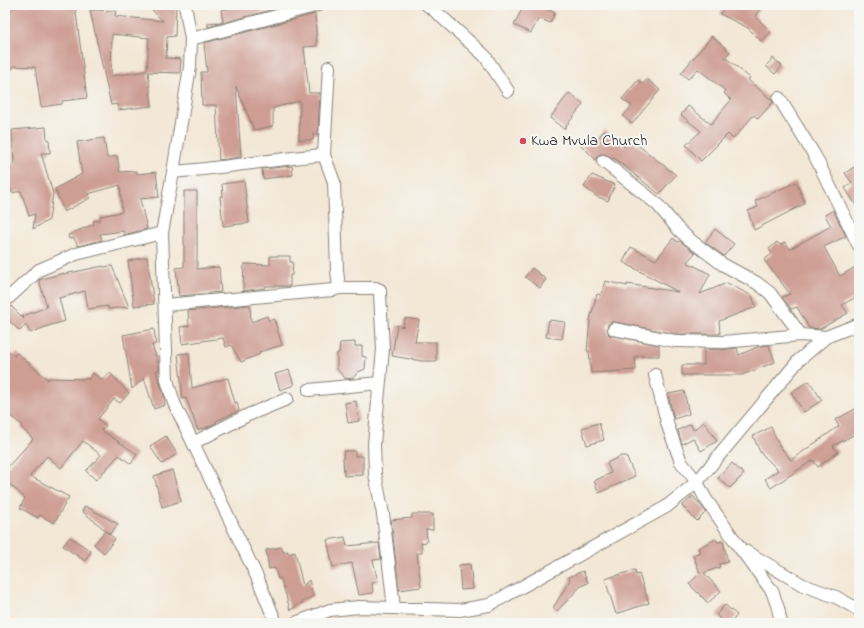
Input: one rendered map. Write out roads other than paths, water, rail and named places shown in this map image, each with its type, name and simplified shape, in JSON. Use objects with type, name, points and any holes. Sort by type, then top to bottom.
[{"type":"street","points":[[185,5],[191,39],[190,67],[162,233],[167,380],[174,403],[258,579],[276,623]]},
{"type":"street","points":[[191,39],[318,5]]},
{"type":"street","points":[[434,7],[485,56],[508,91]]},
{"type":"street","points":[[330,68],[324,155],[334,182],[339,288]]},
{"type":"street","points":[[779,98],[815,156],[859,246]]},
{"type":"street","points":[[173,172],[218,169],[282,159],[324,155]]},
{"type":"street","points":[[603,161],[657,204],[678,229],[689,239],[722,264],[757,283],[770,293],[800,335]]},
{"type":"street","points":[[5,301],[39,270],[76,254],[162,233]]},
{"type":"street","points":[[165,305],[333,290],[339,288],[376,288],[380,290],[383,349],[374,444],[375,474],[383,514],[394,608]]},
{"type":"street","points":[[295,623],[330,610],[359,607],[460,610],[489,605],[666,507],[697,482],[799,360],[826,337],[859,324]]},
{"type":"street","points":[[614,329],[675,342],[723,342],[800,335],[826,337]]},
{"type":"street","points":[[655,376],[668,426],[681,462],[697,482],[705,498],[772,591],[781,623]]},
{"type":"street","points":[[309,390],[380,383]]},
{"type":"street","points":[[192,443],[248,415],[287,399]]},
{"type":"street","points":[[740,548],[804,585],[836,597],[859,610]]},
{"type":"place","name":"Kwa Mvula Church","points":[[523,141]]}]
